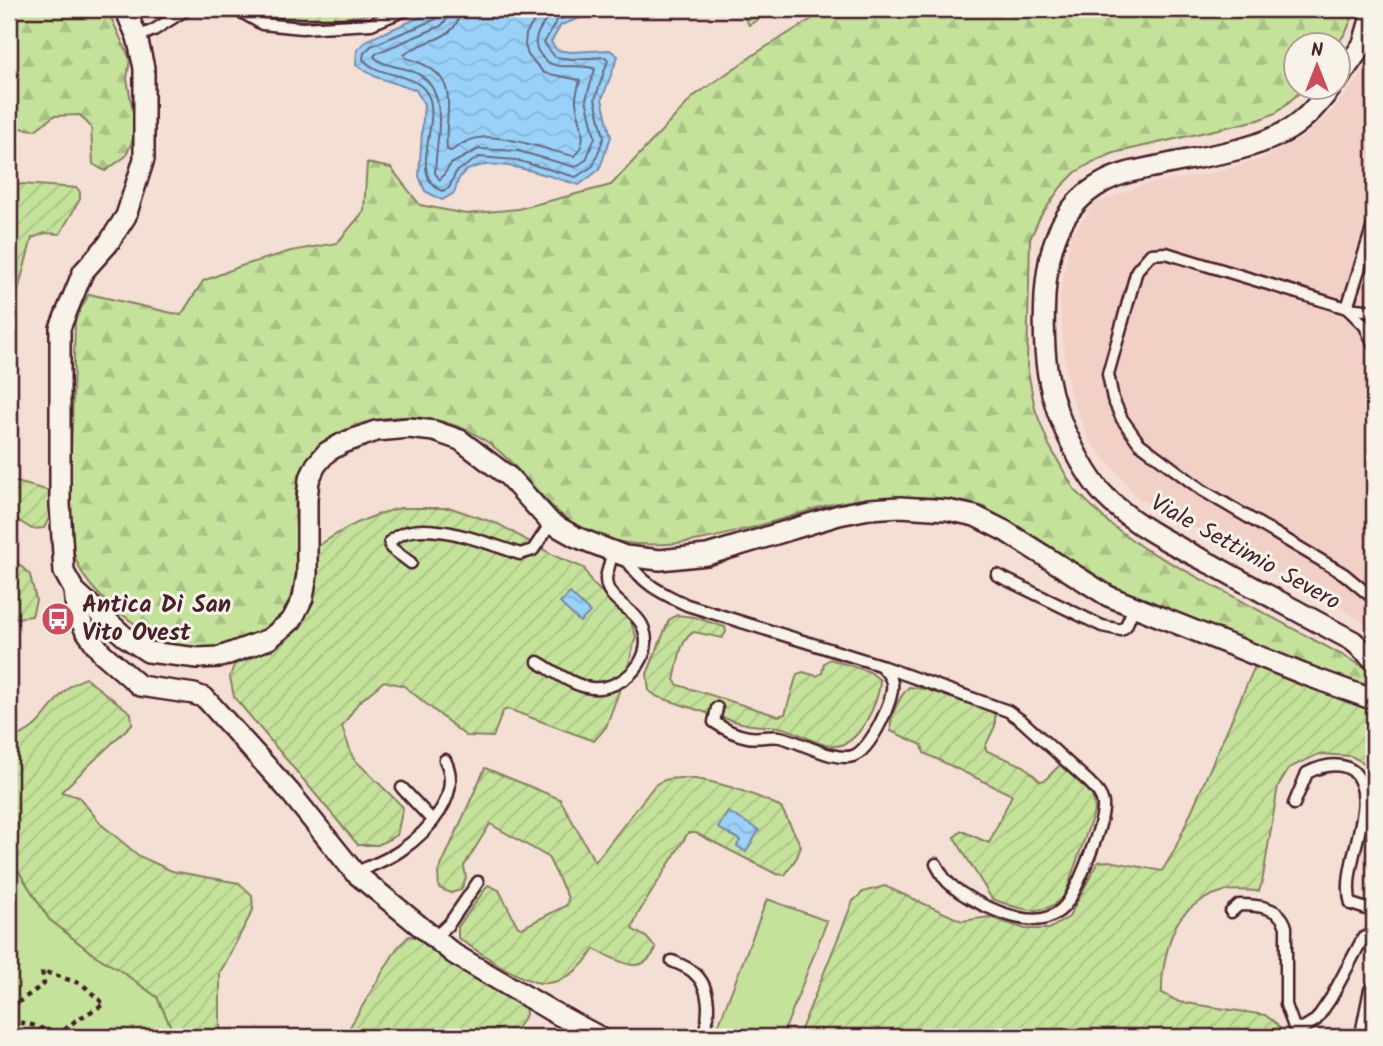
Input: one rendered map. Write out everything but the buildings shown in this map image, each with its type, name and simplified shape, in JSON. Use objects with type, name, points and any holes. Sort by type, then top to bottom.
[{"type":"street","points":[[125,9],[144,68],[144,159],[126,216],[83,272],[60,328],[62,551],[64,572],[74,590],[124,636],[148,652],[198,659],[220,657],[269,639],[292,620],[303,598],[309,549],[307,499],[309,480],[316,465],[327,452],[343,443],[376,431],[409,428],[434,431],[460,440],[509,477],[551,523],[618,555],[660,560],[707,555],[839,514],[869,509],[947,510],[975,516],[1005,531],[1108,596],[1374,700]]},
{"type":"street","points":[[1352,60],[1363,44],[1373,9]]},
{"type":"street","name":"Viale Settimio Severo","points":[[1319,102],[1310,113],[1278,135],[1233,149],[1129,172],[1103,182],[1080,199],[1063,218],[1049,257],[1045,306],[1047,376],[1052,402],[1062,428],[1087,476],[1106,498],[1149,530],[1353,641],[1374,660]]},
{"type":"street","points":[[74,590],[76,610],[84,628],[101,652],[140,686],[205,698],[289,791],[355,873],[434,939],[491,976],[600,1037]]},
{"type":"street","points":[[1366,1037],[1374,992]]},
{"type":"street","points":[[1366,1037],[1374,1033]]},
{"type":"lane","points":[[136,37],[154,30],[187,9]]},
{"type":"lane","points":[[236,9],[262,24],[302,28],[371,24],[408,9]]},
{"type":"lane","points":[[1347,308],[1374,222]]},
{"type":"lane","points":[[1374,311],[1347,308],[1166,253],[1151,254],[1137,270],[1108,373],[1113,399],[1122,419],[1139,443],[1202,490],[1344,575],[1374,599]]},
{"type":"lane","points":[[1347,308],[1365,326],[1374,345]]},
{"type":"lane","points":[[411,563],[391,548],[390,542],[395,536],[439,530],[520,554],[533,550],[551,523]]},
{"type":"lane","points":[[538,662],[583,687],[595,689],[620,682],[637,667],[644,652],[645,631],[641,622],[608,590],[606,581],[618,555],[635,575],[687,605],[880,666],[1007,710],[1098,792],[1103,805],[1079,880],[1061,910],[1049,917],[1038,920],[1026,918],[970,900],[949,884],[936,864]]},
{"type":"lane","points":[[997,575],[1102,626],[1121,629],[1126,626],[1134,607]]},
{"type":"lane","points":[[717,709],[714,722],[727,730],[749,737],[779,736],[830,754],[851,757],[869,743],[890,697],[893,684],[889,674],[880,666]]},
{"type":"lane","points":[[355,873],[399,852],[433,821],[451,788],[450,771],[445,760]]},
{"type":"lane","points":[[1294,804],[1307,773],[1319,767],[1330,765],[1348,768],[1360,775],[1366,784],[1368,818],[1348,883],[1349,896],[1351,904],[1374,914]]},
{"type":"lane","points":[[402,788],[433,821]]},
{"type":"lane","points":[[434,939],[449,924],[478,882]]},
{"type":"lane","points":[[1231,912],[1239,905],[1254,905],[1279,913],[1284,919],[1286,1005],[1294,1027],[1303,1028],[1316,1020],[1363,938],[1374,933]]},
{"type":"lane","points":[[672,961],[694,973],[705,990],[709,1007],[703,1037]]},
{"type":"path","points":[[9,1004],[13,1006],[44,984],[42,971],[82,984],[102,1005],[75,1021],[56,1037],[48,1030],[24,1022],[9,1021]]},
{"type":"shaded area","points":[[1374,52],[1374,631],[1319,595],[1138,498],[1089,440],[1070,393],[1060,295],[1071,235],[1094,204],[1143,185],[1213,173],[1264,158],[1300,139],[1339,102],[1352,102],[1352,87],[1363,74]]},
{"type":"green space","points":[[9,9],[107,9],[130,59],[127,79],[133,112],[133,139],[126,156],[105,171],[93,164],[91,127],[80,115],[54,116],[35,130],[9,127]]},
{"type":"green space","points":[[254,9],[387,9],[339,19],[301,20],[267,15]]},
{"type":"green space","points":[[739,9],[775,9],[749,25]]},
{"type":"green space","points":[[828,9],[1356,9],[1346,32],[1282,32],[1282,102],[1289,102],[1276,113],[1258,120],[1114,153],[1076,172],[1061,187],[1040,217],[1030,239],[1027,366],[1035,409],[1049,445],[1074,489],[1109,523],[1143,548],[1370,670],[1370,679],[1365,685],[1277,654],[1131,596],[975,504],[924,497],[863,499],[825,506],[700,540],[660,544],[620,542],[599,537],[566,519],[500,452],[485,441],[453,425],[418,417],[381,419],[354,426],[328,440],[308,460],[296,491],[297,553],[293,590],[278,618],[248,638],[208,648],[164,643],[122,615],[85,578],[71,541],[69,511],[75,319],[89,294],[181,315],[203,281],[291,251],[337,243],[364,211],[367,163],[391,168],[420,205],[466,214],[518,209],[611,185],[694,96]]},
{"type":"green space","points":[[22,184],[77,188],[80,199],[60,234],[45,233],[32,238],[9,324],[9,194],[13,187]]},
{"type":"green space","points":[[9,480],[50,491],[49,518],[44,528],[32,529],[14,518],[9,522]]},
{"type":"green space","points":[[400,508],[451,508],[498,524],[555,556],[584,568],[592,583],[629,617],[636,636],[628,667],[606,727],[594,741],[508,709],[503,711],[493,737],[466,736],[404,686],[384,681],[358,703],[342,727],[353,758],[403,807],[397,835],[378,845],[358,845],[234,697],[230,677],[234,665],[269,650],[295,628],[303,616],[312,590],[317,547],[356,523]]},
{"type":"green space","points":[[9,554],[30,575],[36,600],[32,616],[16,618],[9,610]]},
{"type":"green space","points":[[677,615],[694,617],[725,627],[726,632],[722,638],[694,632],[689,635],[678,661],[674,680],[678,685],[778,716],[785,714],[797,674],[803,672],[817,676],[822,673],[824,663],[830,659],[870,672],[880,680],[872,710],[852,739],[834,746],[783,728],[746,724],[658,697],[649,691],[647,674],[669,620]]},
{"type":"green space","points":[[1255,666],[1374,711],[1374,768],[1351,756],[1319,754],[1289,768],[1278,786],[1259,891],[1234,890],[1213,895],[1200,901],[1184,914],[1169,945],[1162,993],[1179,1002],[1265,1015],[1277,1024],[1284,1037],[798,1037],[853,901],[863,892],[885,886],[962,921],[989,917],[1025,929],[1049,929],[1069,917],[1098,862],[1109,861],[1162,871],[1174,851]]},
{"type":"green space","points":[[85,678],[131,713],[132,724],[61,792],[79,797],[102,825],[139,856],[172,871],[239,883],[252,895],[253,910],[220,973],[220,1037],[170,1037],[171,1027],[157,997],[93,954],[49,919],[9,856],[9,737],[28,731],[69,687]]},
{"type":"green space","points":[[909,687],[925,689],[991,711],[995,715],[995,726],[985,747],[987,751],[1024,766],[1040,781],[1045,780],[1060,765],[1092,794],[1095,809],[1064,897],[1055,904],[1029,910],[992,899],[954,837],[962,831],[989,843],[1012,795],[924,753],[922,745],[891,731],[895,708]]},
{"type":"green space","points":[[485,768],[560,799],[595,862],[655,785],[681,778],[716,783],[777,805],[782,809],[801,846],[785,875],[776,874],[696,833],[688,833],[638,914],[632,929],[646,937],[656,948],[644,963],[637,965],[620,962],[594,949],[579,968],[565,978],[549,983],[532,981],[499,965],[458,938],[458,927],[488,885],[499,890],[518,927],[522,928],[567,905],[568,898],[548,857],[490,824],[464,866],[466,878],[461,890],[451,893],[439,888],[438,873]]},
{"type":"green space","points":[[9,856],[49,919],[93,954],[157,997],[171,1027],[170,1037],[9,1037]]},
{"type":"green space","points":[[767,899],[827,921],[782,1037],[739,1037],[717,1029]]},
{"type":"green space","points":[[409,936],[420,938],[525,1004],[526,1015],[511,1037],[344,1037],[397,948]]},
{"type":"water","points":[[439,9],[604,9],[561,25],[551,42],[557,50],[610,50],[618,56],[602,99],[611,137],[599,170],[579,185],[517,168],[484,165],[470,169],[460,177],[454,193],[442,200],[425,191],[419,176],[424,104],[416,90],[376,77],[356,65],[357,50],[367,40]]},
{"type":"water","points":[[570,593],[590,612],[580,622],[560,603]]},
{"type":"water","points":[[728,812],[759,830],[746,852],[737,846],[740,840],[718,828]]},
{"type":"place","name":"Antica Di San Vito Ovest","points":[[58,619]]}]
